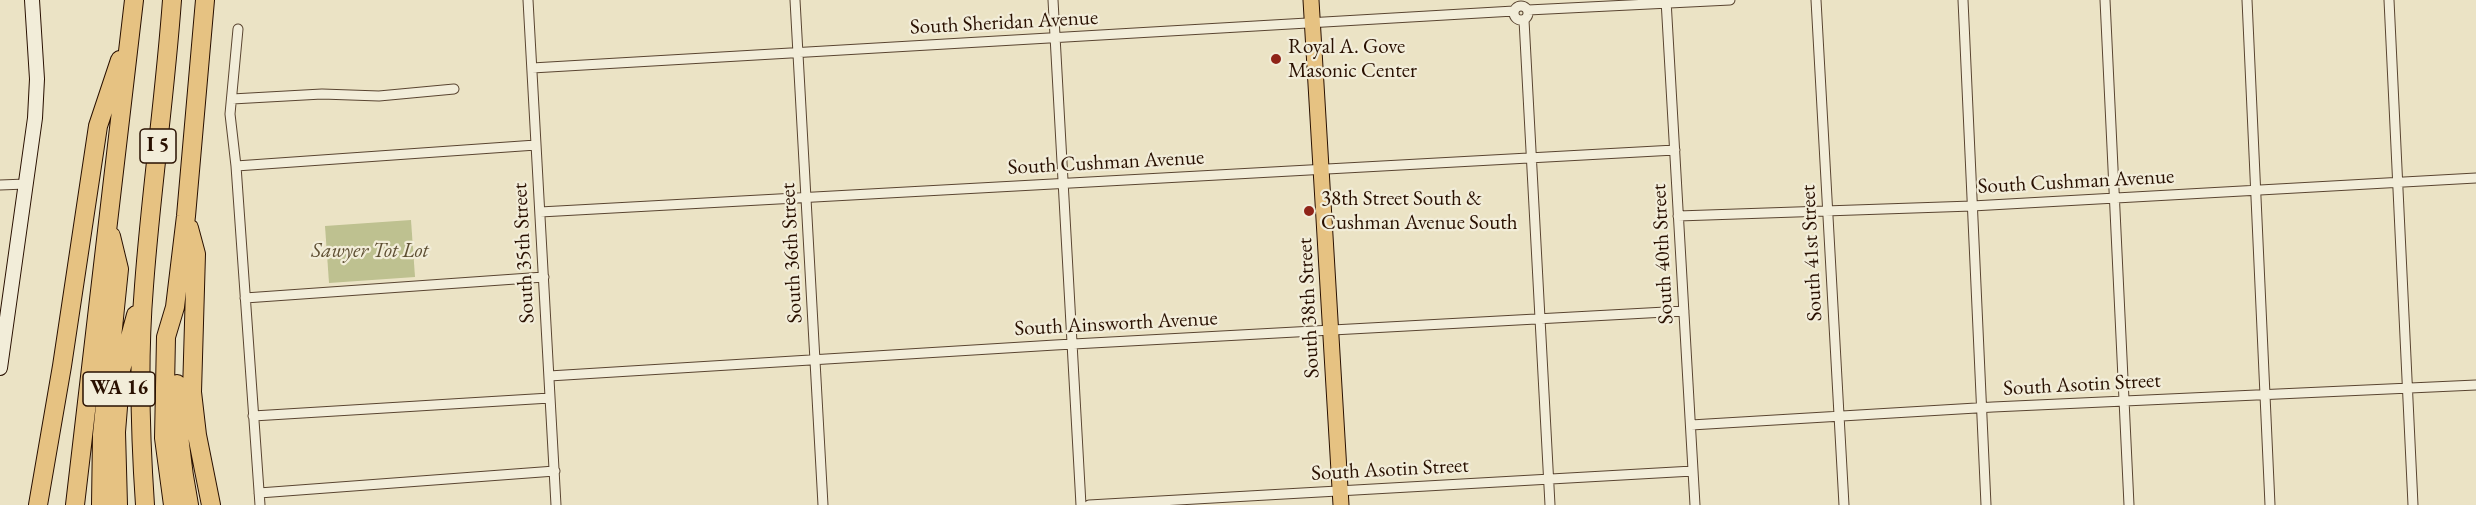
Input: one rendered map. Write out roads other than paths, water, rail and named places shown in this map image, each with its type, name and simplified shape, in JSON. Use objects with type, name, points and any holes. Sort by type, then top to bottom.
[{"type":"highway","name":"I 5","points":[[145,505],[140,376],[144,287],[172,2]]},
{"type":"highway","points":[[173,505],[164,438],[166,337],[175,307],[186,216],[205,2]]},
{"type":"highway","name":"I 5","points":[[73,505],[134,9]]},
{"type":"highway","points":[[38,505],[62,366],[98,126],[134,9]]},
{"type":"highway","points":[[186,216],[196,254],[192,392],[197,435],[211,505]]},
{"type":"highway","points":[[101,505],[102,435],[119,269],[108,226]]},
{"type":"highway","name":"WA 16","points":[[118,505],[116,432],[121,370],[144,287]]},
{"type":"highway","points":[[175,307],[177,424],[181,464],[189,505]]},
{"type":"main road","points":[[0,368],[4,315],[26,184],[37,78],[32,0]]},
{"type":"main road","name":"South 38th Street","points":[[1311,0],[1341,498]]},
{"type":"street","name":"South 35th Street","points":[[528,0],[556,505]]},
{"type":"street","name":"South 36th Street","points":[[795,0],[823,505]]},
{"type":"street","points":[[1053,0],[1081,505]]},
{"type":"street","name":"South Sheridan Avenue","points":[[532,68],[1313,24],[1522,7],[1730,0]]},
{"type":"street","name":"South 41st Street","points":[[1816,0],[1844,505]]},
{"type":"street","points":[[1963,0],[1986,505]]},
{"type":"street","points":[[2105,0],[2129,505]]},
{"type":"street","points":[[2247,0],[2270,505]]},
{"type":"street","points":[[2389,0],[2413,505]]},
{"type":"street","name":"South 40th Street","points":[[1666,2],[1695,505]]},
{"type":"street","points":[[1522,7],[1527,17],[1524,20],[1550,505]]},
{"type":"street","points":[[238,28],[230,114],[236,166],[260,505]]},
{"type":"street","points":[[231,99],[322,94],[379,96],[454,89]]},
{"type":"street","points":[[236,166],[536,145]]},
{"type":"street","name":"South Cushman Avenue","points":[[540,212],[1674,150]]},
{"type":"street","name":"South Cushman Avenue","points":[[1678,216],[1972,206],[2476,178]]},
{"type":"street","points":[[0,185],[26,184]]},
{"type":"street","points":[[245,298],[544,277]]},
{"type":"street","name":"South Ainsworth Avenue","points":[[549,376],[1072,344],[1684,311]]},
{"type":"street","name":"South Asotin Street","points":[[1691,424],[2124,400],[2476,385]]},
{"type":"street","points":[[254,416],[550,398]]},
{"type":"street","points":[[259,493],[555,471]]},
{"type":"street","name":"South Asotin Street","points":[[1089,505],[1341,498],[1549,479],[1693,471]]},
{"type":"place","name":"Royal A. Gove Masonic Center","points":[[1276,59]]},
{"type":"place","name":"38th Street South & Cushman Avenue South","points":[[1309,211]]},
{"type":"park label","name":"Sawyer Tot Lot","points":[[370,251]]}]
